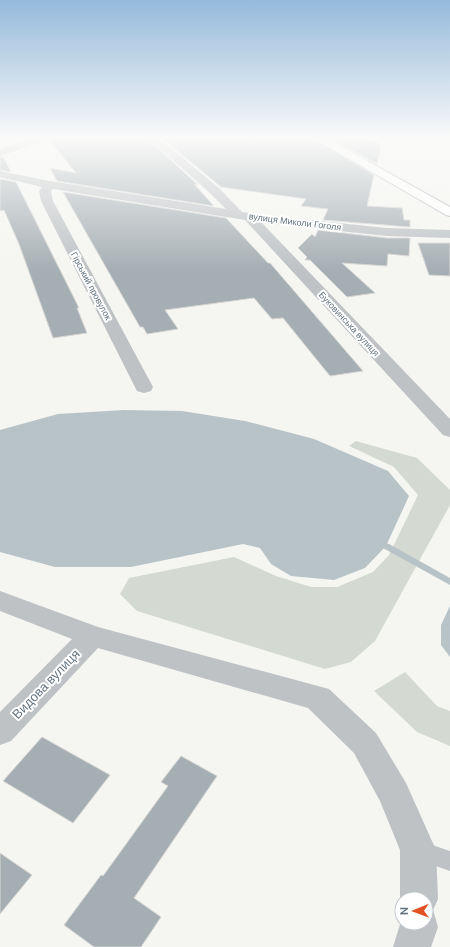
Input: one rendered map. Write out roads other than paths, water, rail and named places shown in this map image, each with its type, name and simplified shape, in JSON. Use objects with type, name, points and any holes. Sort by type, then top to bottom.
[{"type":"street","name":"вулиця Миколи Гоголя","points":[[37,182],[243,216],[387,232],[450,234]]},
{"type":"street","name":"Буковинська вулиця","points":[[206,182],[243,216],[450,431]]},
{"type":"street","points":[[397,182],[450,212]]},
{"type":"street","name":"Гірський провулок","points":[[50,185],[44,191],[47,201],[144,387]]},
{"type":"street","points":[[0,601],[93,636],[318,698],[364,743],[394,794],[418,850],[419,891]]},
{"type":"street","name":"Видова вулиця","points":[[0,732],[93,636]]},
{"type":"street","points":[[412,947],[418,931]]},
{"type":"lane","points":[[418,850],[450,861]]},
{"type":"waterway","points":[[377,544],[386,546],[450,582]]}]
